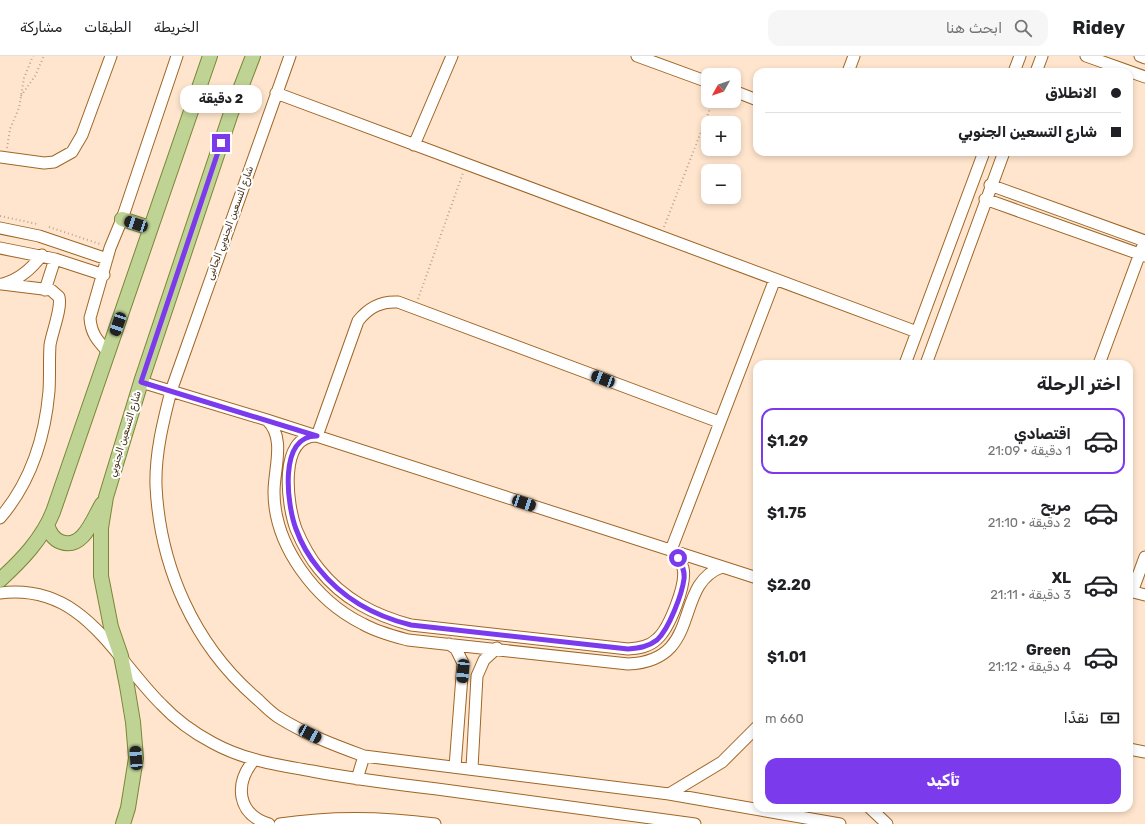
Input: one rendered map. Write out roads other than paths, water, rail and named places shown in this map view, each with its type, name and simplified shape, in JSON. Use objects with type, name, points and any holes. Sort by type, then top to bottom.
[{"type":"main road","points":[[0,580],[29,552],[47,525],[210,56]]},
{"type":"main road","name":"شارع التسعين الجنوبي","points":[[123,824],[128,808],[136,758],[133,722],[121,656],[111,627],[101,576],[101,528],[106,497],[141,382],[231,113],[253,56]]},
{"type":"main road","points":[[122,220],[150,228]]},
{"type":"main road","points":[[47,525],[52,536],[61,542],[72,543],[77,541],[85,533],[106,497]]},
{"type":"street","points":[[2,157],[44,163],[54,162],[72,152],[82,134],[112,56]]},
{"type":"street","points":[[108,352],[94,336],[90,328],[90,318],[104,275],[107,259],[122,220],[177,56]]},
{"type":"street","name":"شارع التسعين الجنوبي الجانبى","points":[[290,56],[171,391],[160,432],[156,486],[162,539],[178,591],[203,639],[237,681],[278,717],[321,740],[364,756],[472,768],[669,794],[753,809]]},
{"type":"street","points":[[414,145],[452,56]]},
{"type":"street","points":[[637,56],[701,79]]},
{"type":"street","points":[[850,68],[854,56]]},
{"type":"street","points":[[1016,68],[1020,56]]},
{"type":"street","points":[[1038,68],[1042,56]]},
{"type":"street","points":[[1086,56],[1118,68]]},
{"type":"street","points":[[1140,56],[1145,58]]},
{"type":"street","points":[[1133,74],[1145,78]]},
{"type":"street","points":[[276,93],[916,332]]},
{"type":"street","points":[[741,94],[753,98]]},
{"type":"street","points":[[906,360],[982,156]]},
{"type":"street","points":[[927,360],[990,185],[1002,156]]},
{"type":"street","points":[[990,185],[1145,241],[1142,255],[1100,360]]},
{"type":"street","points":[[985,199],[1142,255]]},
{"type":"street","points":[[0,228],[27,233],[107,259]]},
{"type":"street","points":[[24,251],[27,233]]},
{"type":"street","points":[[0,248],[42,255],[104,275]]},
{"type":"street","points":[[1,284],[14,281],[26,273],[42,255]]},
{"type":"street","points":[[45,290],[56,259]]},
{"type":"street","points":[[671,550],[775,279]]},
{"type":"street","points":[[0,518],[24,482],[34,458],[44,426],[49,390],[50,345],[60,304],[57,294],[51,290],[1,284]]},
{"type":"street","points":[[317,436],[358,321],[371,308],[380,303],[398,302],[719,422]]},
{"type":"street","points":[[141,382],[267,420],[753,577]]},
{"type":"street","points":[[267,420],[273,425],[278,439],[274,478],[275,510],[287,545],[306,577],[322,595],[341,611],[362,624],[385,634],[408,640],[497,648],[628,664],[641,663],[654,659],[666,652],[675,642],[682,630],[699,583],[713,570],[722,567]]},
{"type":"street","points":[[317,436],[305,437],[300,440],[293,450],[288,493],[290,508],[296,529],[318,568],[333,585],[356,603],[389,620],[411,625],[628,649],[648,646],[663,633],[682,588],[684,578],[683,567],[671,550]]},
{"type":"street","points":[[1133,584],[1145,557]]},
{"type":"street","points":[[0,593],[28,592],[47,596],[80,614],[95,626],[161,704],[187,726],[214,743],[254,760],[357,779],[549,803],[695,824]]},
{"type":"street","points":[[1133,592],[1145,595]]},
{"type":"street","points":[[449,644],[460,656],[463,671],[455,767]]},
{"type":"street","points":[[472,768],[477,676],[484,660],[497,648]]},
{"type":"street","points":[[669,794],[722,762],[753,731]]},
{"type":"street","points":[[1133,750],[1145,752]]},
{"type":"street","points":[[357,779],[364,756]]},
{"type":"street","points":[[254,760],[242,779],[241,794],[243,801],[251,814],[269,824]]},
{"type":"street","name":"شارع التسعين الجنوبي الجانبى","points":[[772,812],[840,824]]},
{"type":"street","points":[[874,812],[887,824]]},
{"type":"street","points":[[280,824],[337,818],[363,818],[435,824]]}]
